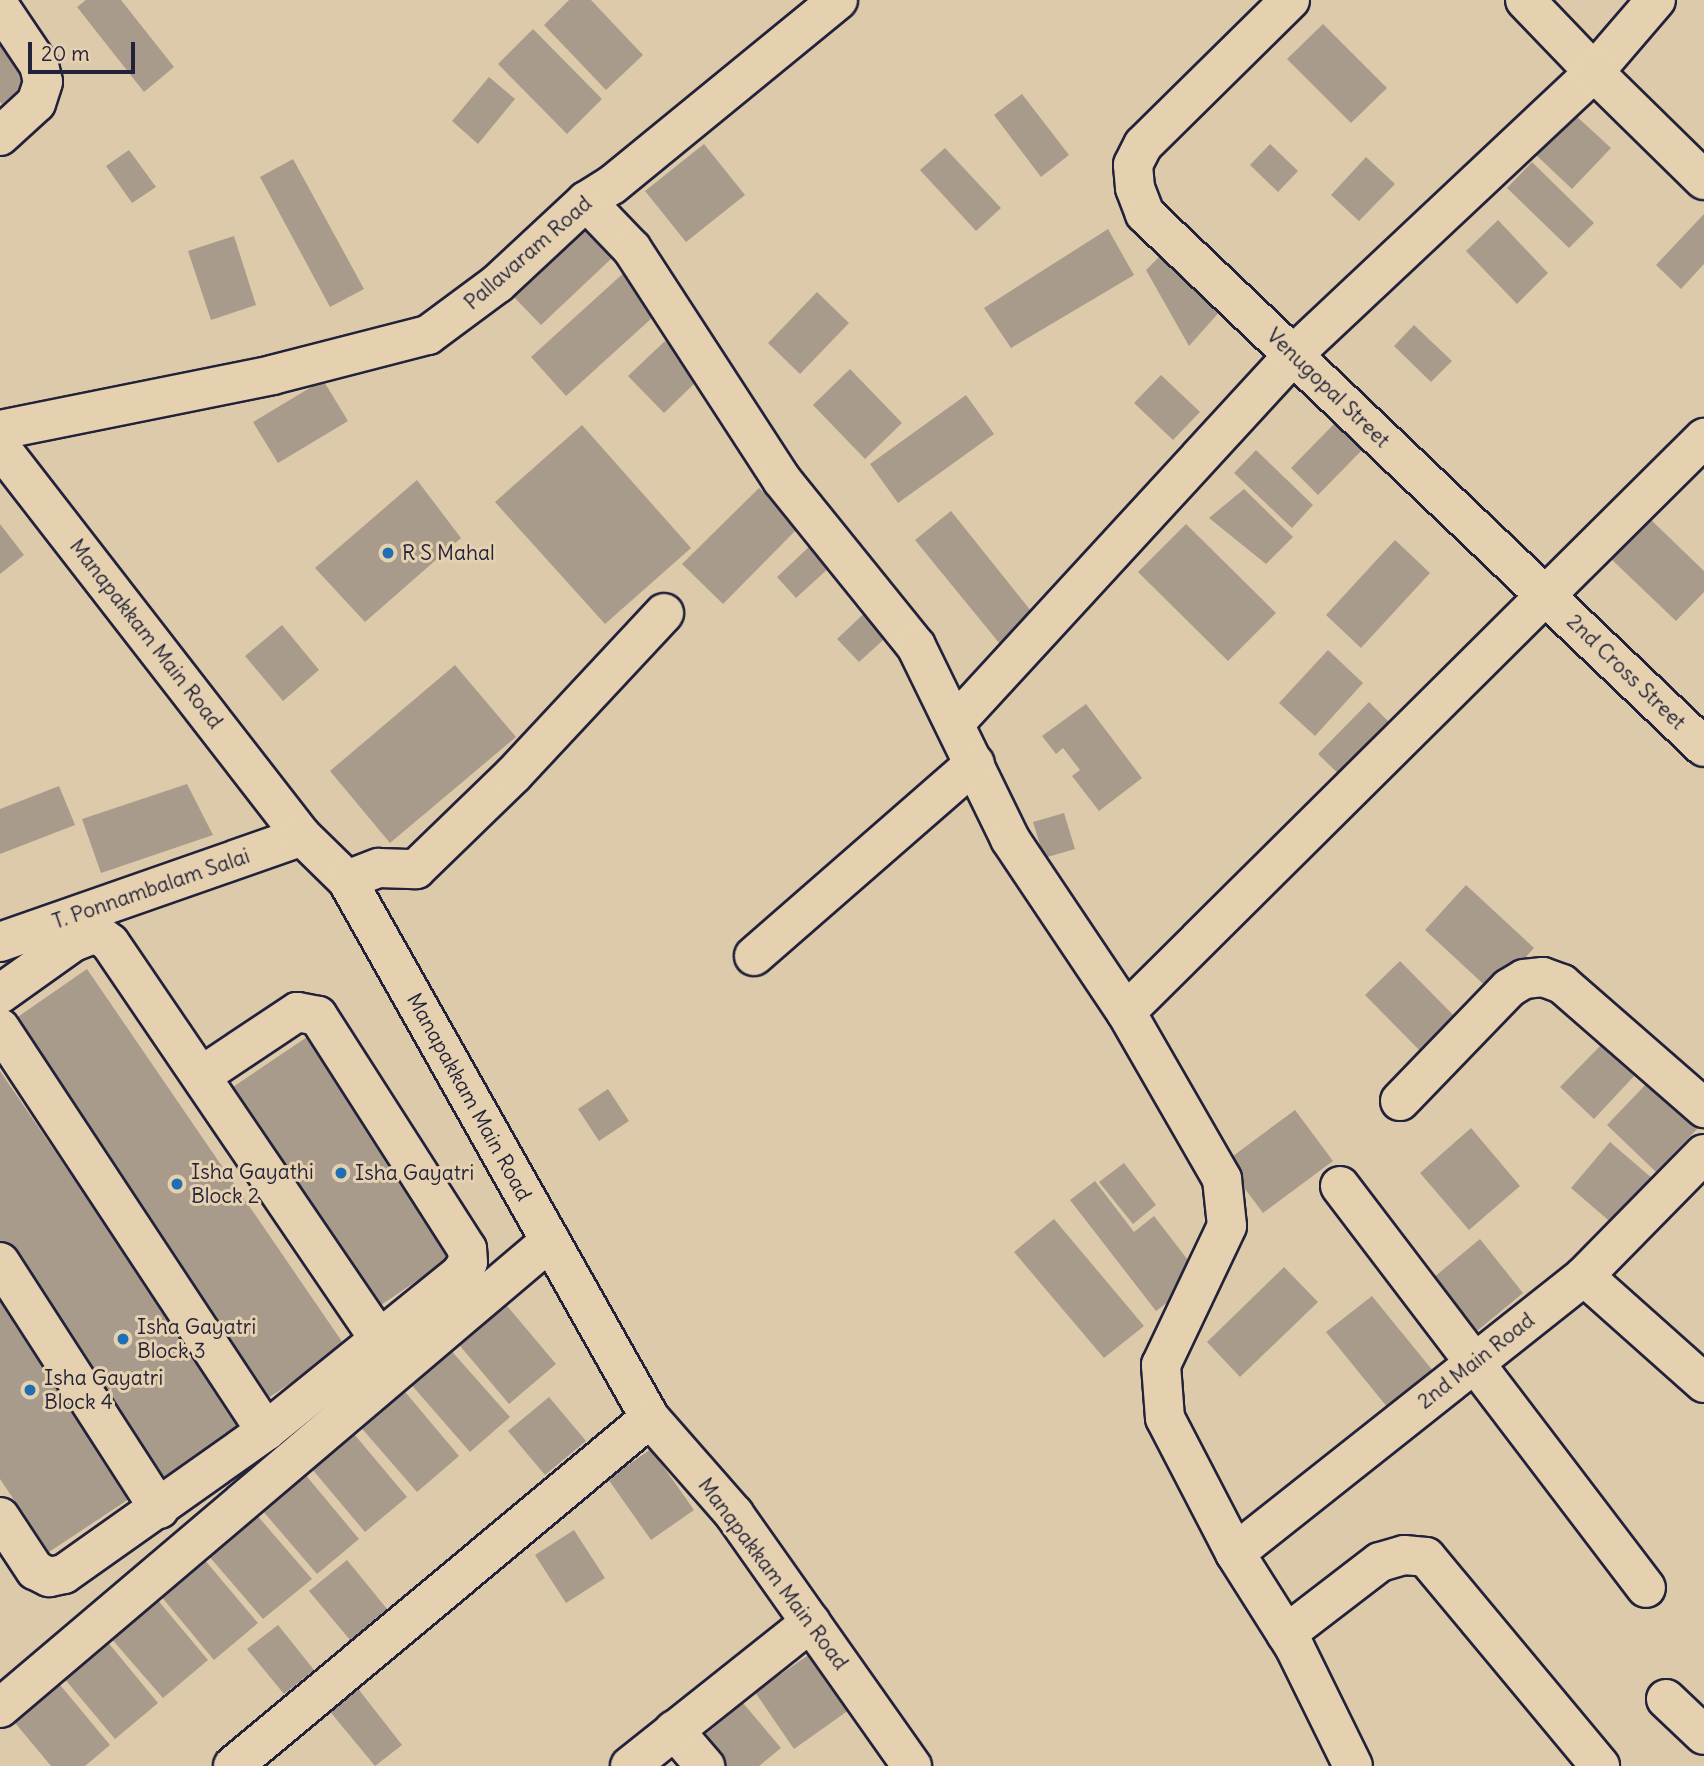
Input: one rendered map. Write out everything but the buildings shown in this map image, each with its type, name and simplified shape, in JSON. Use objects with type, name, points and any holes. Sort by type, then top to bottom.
[{"type":"street","name":"Pallavaram Road","points":[[0,430],[272,375],[428,335],[497,284],[586,201],[612,185],[838,0]]},
{"type":"street","name":"Venugopal Street","points":[[1290,0],[1143,145],[1133,165],[1135,188],[1145,214],[1548,597]]},
{"type":"street","points":[[1525,0],[1704,180]]},
{"type":"street","points":[[956,722],[1294,354],[1594,72],[1656,0]]},
{"type":"street","points":[[0,7],[39,65],[43,82],[36,103],[0,136]]},
{"type":"street","points":[[586,201],[632,249],[782,480],[916,646],[956,722],[1010,839],[1126,1012],[1222,1179],[1227,1226],[1161,1365],[1165,1418],[1235,1553],[1286,1634],[1353,1766]]},
{"type":"street","points":[[1126,1012],[1548,597],[1704,438]]},
{"type":"street","name":"Manapakkam Main Road","points":[[0,447],[302,836],[347,880],[650,1419],[734,1514],[912,1766]]},
{"type":"street","name":"2nd Cross Street","points":[[1548,597],[1704,747]]},
{"type":"street","points":[[347,880],[379,868],[416,869],[514,774],[664,613]]},
{"type":"street","points":[[754,956],[975,763]]},
{"type":"street","name":"T. Ponnambalam Salai","points":[[0,942],[302,836]]},
{"type":"street","points":[[0,994],[73,942],[97,933],[110,943],[379,1339]]},
{"type":"street","points":[[1400,1101],[1509,988],[1524,979],[1544,977],[1562,984],[1704,1108]]},
{"type":"street","points":[[0,1517],[36,1570],[49,1577],[64,1574],[267,1431],[460,1274],[468,1262],[467,1249],[318,1016],[296,1012],[201,1076]]},
{"type":"street","points":[[0,1028],[267,1431]]},
{"type":"street","name":"2nd Main Road","points":[[1235,1553],[1584,1276],[1704,1154]]},
{"type":"street","points":[[1340,1186],[1472,1363],[1646,1588]]},
{"type":"street","points":[[0,1708],[550,1241]]},
{"type":"street","points":[[0,1262],[159,1509]]},
{"type":"street","points":[[1584,1276],[1704,1383]]},
{"type":"street","points":[[233,1766],[650,1419]]},
{"type":"street","points":[[1286,1634],[1380,1563],[1404,1555],[1426,1557],[1600,1766]]},
{"type":"street","points":[[630,1766],[811,1622]]},
{"type":"street","points":[[1666,1699],[1704,1735]]},
{"type":"street","points":[[674,1730],[705,1766]]},
{"type":"place","name":"R S Mahal","points":[[388,553]]},
{"type":"place","name":"Isha Gayatri","points":[[341,1173]]},
{"type":"place","name":"Isha Gayathi Block 2","points":[[177,1184]]},
{"type":"place","name":"Isha Gayatri Block 3","points":[[123,1339]]},
{"type":"place","name":"Isha Gayatri Block 4","points":[[30,1390]]}]
